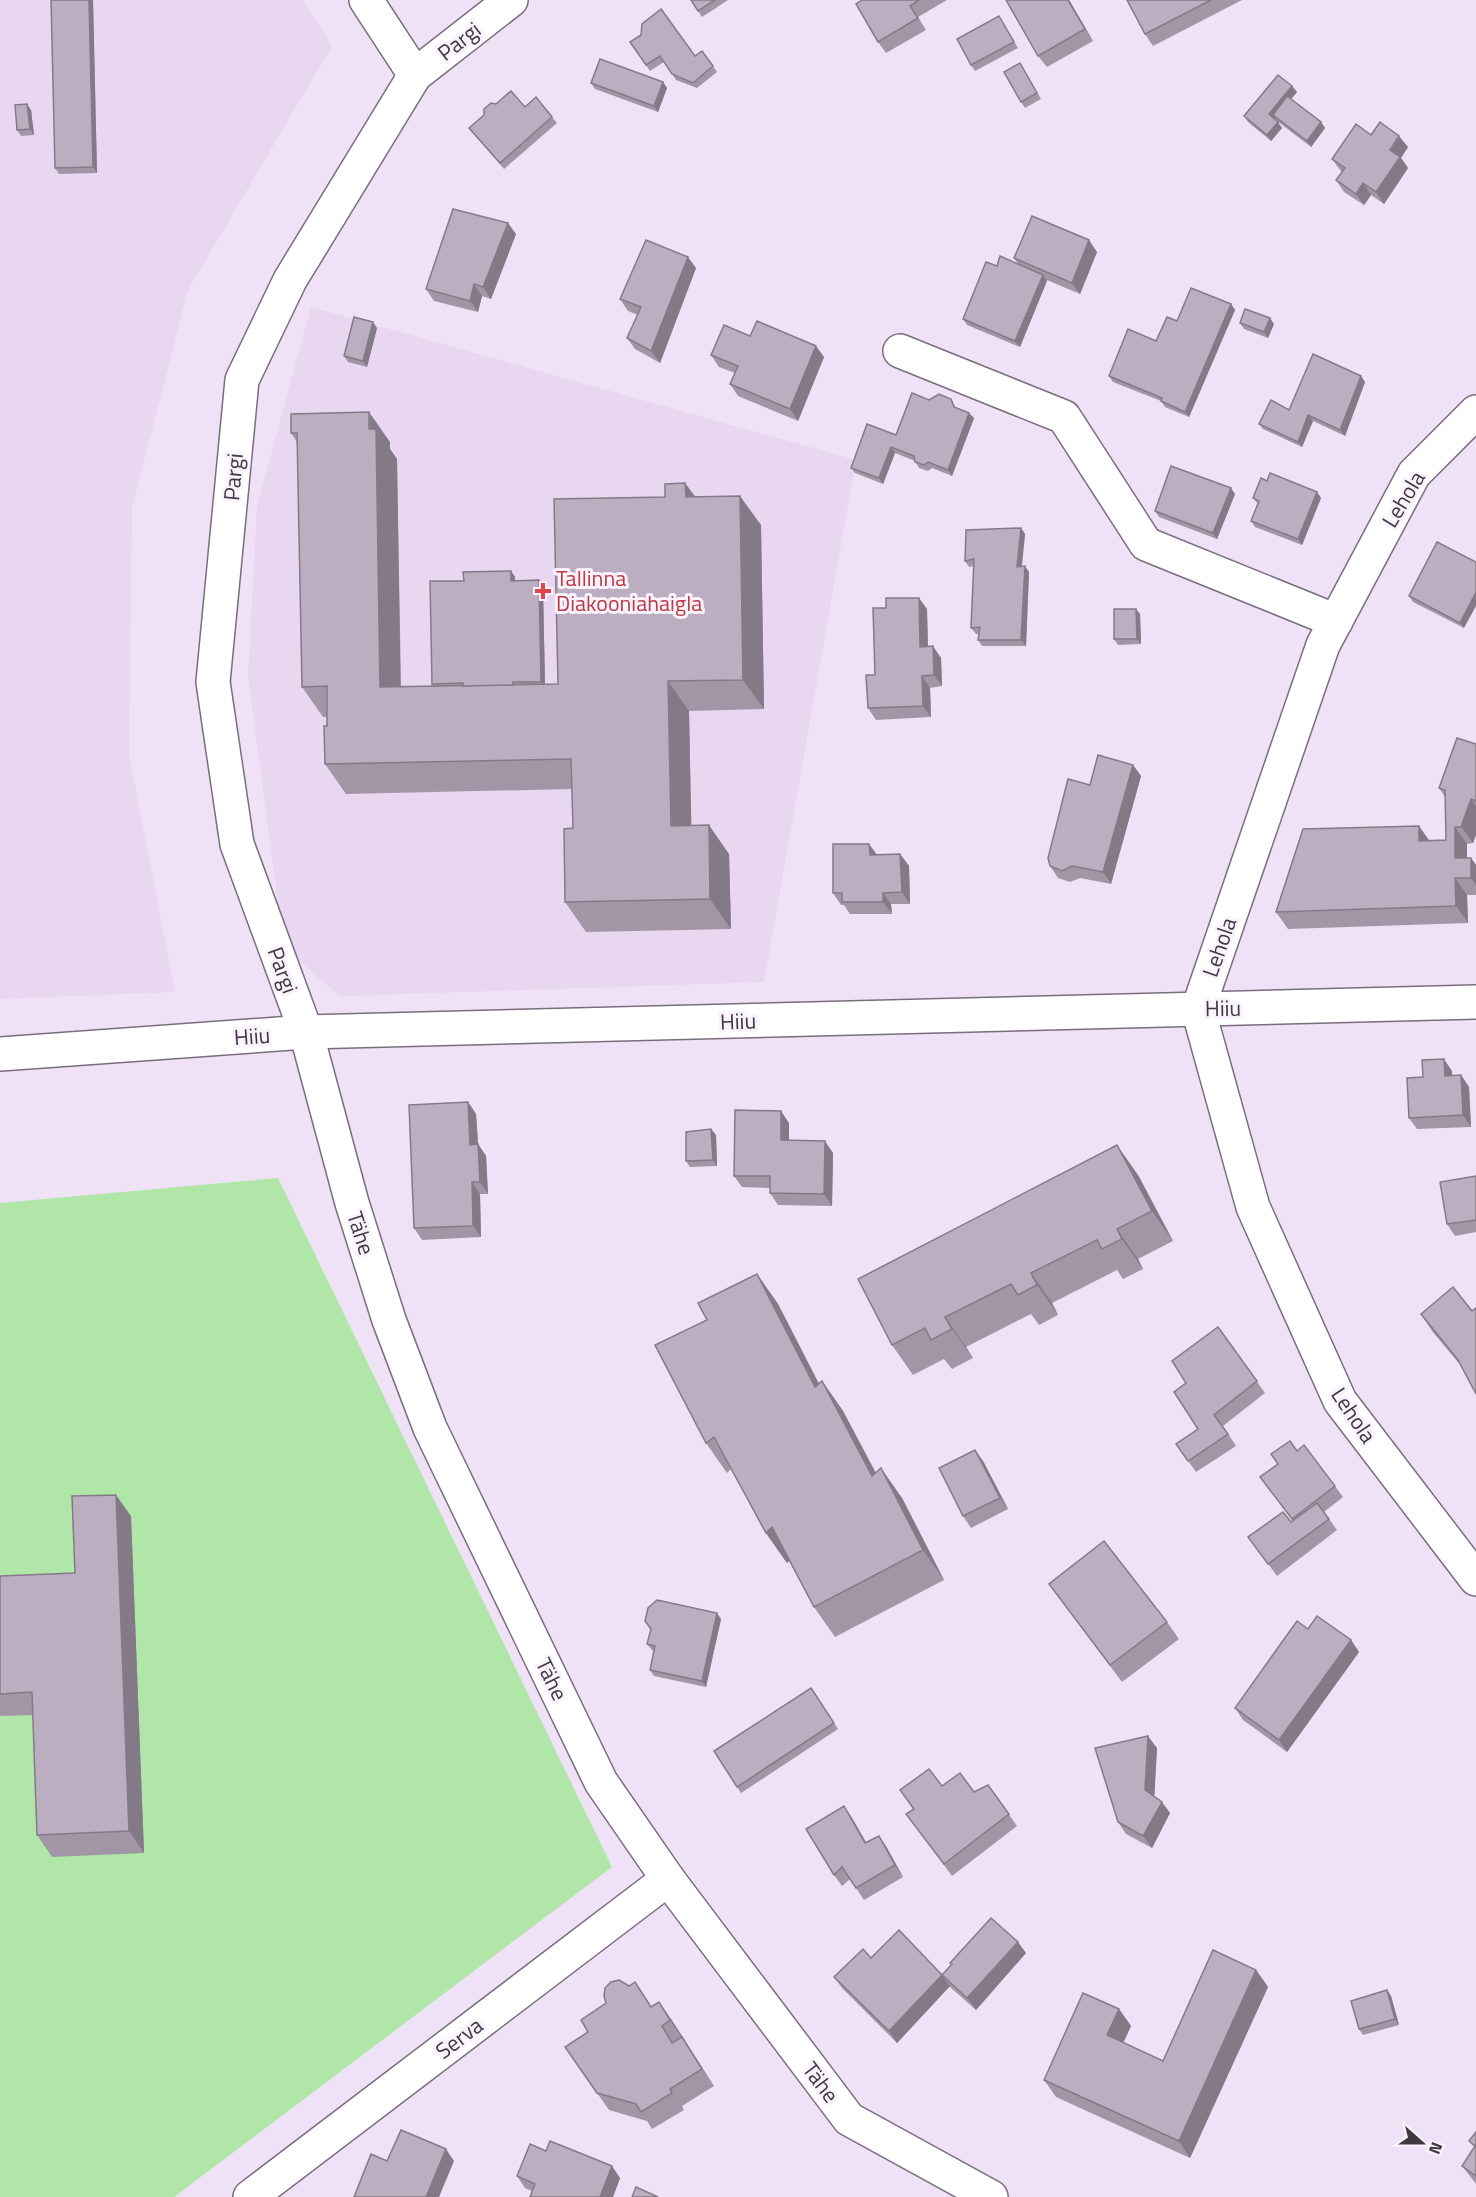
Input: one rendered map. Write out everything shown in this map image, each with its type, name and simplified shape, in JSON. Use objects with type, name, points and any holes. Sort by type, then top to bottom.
[{"type":"street","points":[[366,0],[415,75]]},
{"type":"street","name":"Pargi","points":[[306,1032],[237,844],[213,682],[242,380],[290,280],[415,75],[511,0]]},
{"type":"street","points":[[900,351],[1064,417],[1146,544],[1336,621]]},
{"type":"street","name":"Lehola","points":[[1476,412],[1414,474],[1323,645],[1198,1009],[1252,1207],[1340,1401],[1476,1579]]},
{"type":"street","name":"Hiiu","points":[[0,1054],[306,1032],[1476,1002]]},
{"type":"street","name":"Tähe","points":[[306,1032],[352,1203],[389,1320],[430,1428],[601,1782],[668,1880],[849,2119],[991,2197]]},
{"type":"street","name":"Serva","points":[[250,2197],[668,1880]]},
{"type":"shaded area","points":[[0,0],[303,0],[332,46],[188,290],[132,508],[129,754],[175,992],[0,999]]},
{"type":"shaded area","name":"Tallinna Diakooniahaigla","points":[[311,307],[856,460],[764,982],[340,996],[284,948],[248,676],[257,506]]},
{"type":"green space","points":[[278,1178],[612,1867],[174,2197],[0,2197],[0,1203]]},
{"type":"building","points":[[51,0],[89,0],[93,167],[55,168]]},
{"type":"building","points":[[691,0],[715,0],[698,11]]},
{"type":"building","points":[[862,0],[919,0],[910,6],[918,18],[878,42],[856,4]]},
{"type":"building","points":[[1006,0],[1068,0],[1085,29],[1038,56]]},
{"type":"building","points":[[1127,0],[1211,0],[1145,34]]},
{"type":"building","points":[[661,9],[695,56],[702,51],[713,66],[693,83],[672,74],[660,56],[646,65],[630,42],[641,35],[642,24]]},
{"type":"building","points":[[999,16],[1014,42],[971,65],[957,39]]},
{"type":"building","points":[[600,59],[663,82],[654,106],[591,83]]},
{"type":"building","points":[[1020,63],[1037,93],[1021,102],[1004,72]]},
{"type":"building","points":[[1278,75],[1292,86],[1269,114],[1278,122],[1267,135],[1244,116]]},
{"type":"building","points":[[511,91],[525,107],[536,97],[552,117],[500,163],[469,128],[484,115],[484,109],[491,103],[496,104]]},
{"type":"building","points":[[1287,96],[1321,122],[1307,141],[1273,115]]},
{"type":"building","points":[[27,104],[30,129],[17,130],[15,105]]},
{"type":"building","points":[[1380,122],[1399,136],[1390,150],[1400,157],[1376,192],[1363,183],[1356,194],[1336,180],[1345,168],[1332,159],[1356,124],[1371,135]]},
{"type":"building","points":[[453,209],[508,223],[483,287],[474,284],[470,301],[426,289]]},
{"type":"building","points":[[1032,216],[1089,240],[1072,283],[1014,258]]},
{"type":"building","points":[[646,240],[688,257],[651,351],[627,338],[641,307],[620,299]]},
{"type":"building","points":[[1000,256],[1043,275],[1015,341],[963,319],[986,262],[997,266]]},
{"type":"building","points":[[1191,288],[1231,304],[1185,412],[1161,401],[1162,398],[1109,376],[1128,329],[1156,341],[1167,317],[1177,321]]},
{"type":"building","points":[[1245,309],[1270,318],[1264,332],[1240,323]]},
{"type":"building","points":[[354,317],[373,322],[363,361],[344,356]]},
{"type":"building","points":[[757,321],[816,346],[790,409],[730,384],[738,366],[711,355],[724,325],[750,336]]},
{"type":"building","points":[[1313,354],[1361,376],[1340,430],[1308,415],[1298,442],[1259,424],[1271,400],[1289,410]]},
{"type":"building","points":[[912,393],[929,400],[939,394],[951,399],[954,407],[969,413],[948,470],[928,462],[924,465],[915,462],[914,456],[891,447],[879,478],[851,468],[867,424],[896,435]]},
{"type":"building","points":[[369,412],[369,429],[376,429],[380,687],[558,684],[554,499],[665,497],[665,484],[685,483],[686,497],[740,496],[743,680],[668,681],[671,826],[709,825],[710,899],[565,902],[564,829],[573,828],[571,759],[325,764],[324,726],[327,726],[327,686],[302,687],[297,433],[291,433],[291,414]]},
{"type":"building","points":[[1171,466],[1231,488],[1213,533],[1155,511]]},
{"type":"building","points":[[1270,473],[1317,492],[1298,539],[1251,521],[1259,501],[1253,498],[1261,478],[1267,481]]},
{"type":"building","points":[[1021,528],[1017,567],[1025,566],[1021,640],[978,640],[980,627],[971,628],[974,559],[965,561],[966,530]]},
{"type":"building","points":[[1437,542],[1476,562],[1476,592],[1460,623],[1409,596]]},
{"type":"building","points":[[511,571],[511,581],[539,580],[541,682],[463,686],[463,683],[432,684],[430,581],[464,581],[463,572]]},
{"type":"building","points":[[886,598],[919,598],[920,647],[933,646],[934,675],[922,676],[923,706],[868,708],[866,675],[875,675],[873,608],[886,608]]},
{"type":"building","points":[[1114,609],[1136,609],[1137,639],[1114,639]]},
{"type":"building","points":[[1457,738],[1476,744],[1476,801],[1471,799],[1461,827],[1455,827],[1455,858],[1471,858],[1471,878],[1455,878],[1456,906],[1276,912],[1303,829],[1419,826],[1419,841],[1446,840],[1445,790],[1439,788]]},
{"type":"building","points":[[1098,755],[1133,765],[1103,872],[1072,866],[1062,871],[1050,866],[1048,858],[1068,779],[1090,785]]},
{"type":"building","points":[[833,844],[869,844],[870,855],[900,854],[902,892],[883,893],[883,902],[842,902],[842,893],[833,893]]},
{"type":"building","points":[[1444,1059],[1445,1076],[1461,1075],[1463,1115],[1409,1118],[1407,1078],[1423,1077],[1422,1060]]},
{"type":"building","points":[[468,1102],[470,1145],[478,1144],[480,1182],[472,1182],[473,1226],[414,1228],[409,1105]]},
{"type":"building","points":[[735,1110],[781,1111],[781,1140],[825,1141],[824,1194],[770,1193],[770,1176],[734,1176]]},
{"type":"building","points":[[711,1129],[713,1160],[686,1161],[686,1132]]},
{"type":"building","points":[[1117,1145],[1152,1211],[1117,1229],[1122,1239],[1102,1249],[1097,1240],[1031,1273],[1037,1285],[1018,1295],[1011,1284],[945,1317],[952,1329],[931,1340],[925,1328],[892,1345],[858,1279]]},
{"type":"building","points":[[1476,1176],[1476,1220],[1447,1224],[1440,1182]]},
{"type":"building","points":[[757,1274],[815,1387],[822,1381],[872,1476],[881,1468],[923,1550],[814,1607],[772,1527],[766,1533],[714,1437],[706,1443],[655,1345],[707,1320],[698,1303]]},
{"type":"building","points":[[1453,1287],[1472,1311],[1476,1308],[1476,1394],[1458,1360],[1421,1314]]},
{"type":"building","points":[[1218,1327],[1257,1381],[1214,1415],[1228,1434],[1188,1461],[1176,1444],[1198,1429],[1174,1392],[1186,1383],[1172,1361]]},
{"type":"building","points":[[1290,1441],[1297,1451],[1304,1445],[1335,1486],[1292,1519],[1260,1477],[1278,1464],[1271,1454]]},
{"type":"building","points":[[975,1450],[1000,1498],[963,1516],[939,1468]]},
{"type":"building","points":[[116,1495],[129,1831],[37,1835],[32,1692],[0,1694],[0,1576],[75,1573],[72,1496]]},
{"type":"building","points":[[1317,1503],[1329,1519],[1268,1564],[1248,1537],[1283,1512],[1291,1522]]},
{"type":"building","points":[[1104,1541],[1167,1622],[1110,1665],[1049,1584]]},
{"type":"building","points":[[657,1600],[717,1613],[702,1681],[650,1670],[655,1646],[647,1644],[651,1629],[645,1621],[648,1608]]},
{"type":"building","points":[[1317,1616],[1351,1640],[1279,1740],[1235,1708],[1297,1621],[1308,1629]]},
{"type":"building","points":[[811,1688],[834,1723],[737,1787],[714,1751]]},
{"type":"building","points":[[1148,1736],[1145,1790],[1162,1802],[1143,1836],[1118,1822],[1095,1748]]},
{"type":"building","points":[[929,1769],[942,1786],[960,1773],[974,1792],[988,1785],[1009,1814],[944,1864],[906,1814],[914,1809],[900,1790]]},
{"type":"building","points":[[844,1806],[865,1843],[879,1836],[895,1865],[856,1888],[842,1867],[834,1875],[806,1829]]},
{"type":"building","points":[[991,1918],[1018,1942],[967,1998],[942,1975]]},
{"type":"building","points":[[899,1930],[942,1975],[889,2031],[834,1977],[863,1949],[871,1958]]},
{"type":"building","points":[[1213,1950],[1256,1970],[1179,2141],[1044,2080],[1083,1993],[1119,2009],[1107,2035],[1163,2061]]},
{"type":"building","points":[[619,1980],[629,1986],[635,1982],[651,2007],[659,2002],[670,2020],[662,2026],[672,2043],[682,2037],[702,2069],[670,2089],[672,2093],[641,2112],[636,2104],[597,2093],[565,2047],[588,2032],[581,2020],[606,2003],[605,1988],[611,1982]]},
{"type":"building","points":[[1387,1990],[1395,2019],[1359,2029],[1351,2001]]},
{"type":"building","points":[[401,2130],[446,2149],[426,2197],[354,2197],[371,2154],[387,2161]]},
{"type":"building","points":[[1476,2132],[1476,2176],[1462,2166],[1475,2146],[1469,2141]]},
{"type":"building","points":[[550,2141],[612,2166],[600,2197],[530,2197],[535,2184],[517,2176],[530,2144],[546,2151]]},
{"type":"building","points":[[636,2187],[658,2197],[632,2197]]},
{"type":"place","name":"Tallinna Diakooniahaigla","points":[[543,591]]}]
